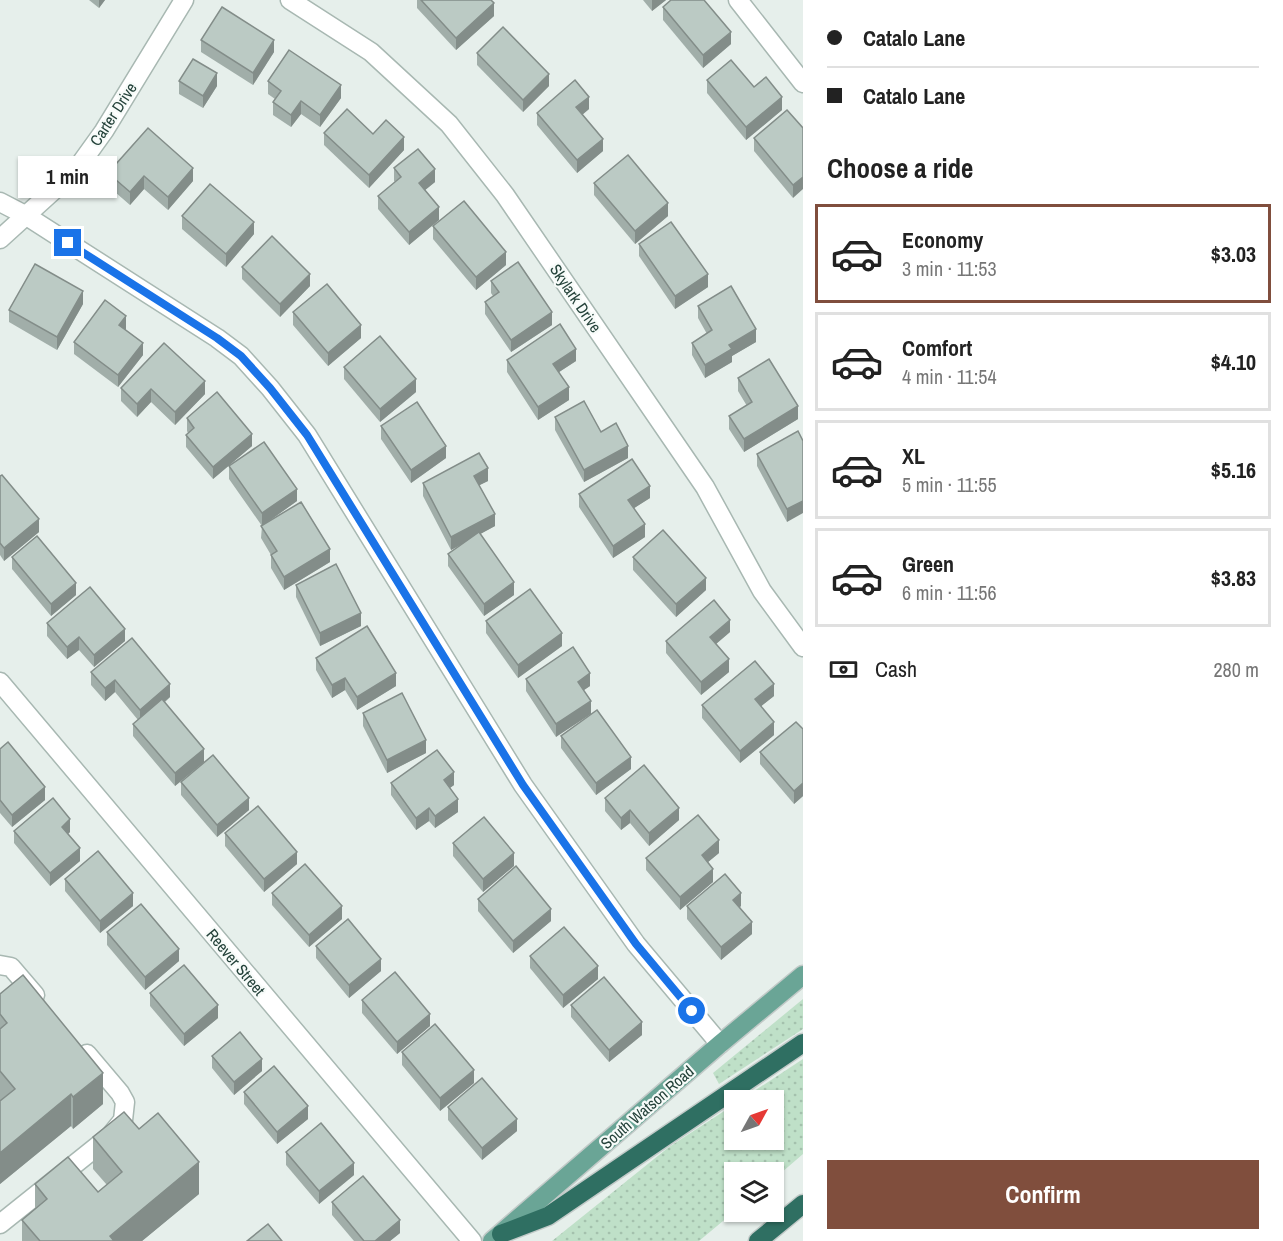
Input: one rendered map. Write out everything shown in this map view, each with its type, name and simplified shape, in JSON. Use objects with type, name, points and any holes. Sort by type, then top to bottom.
[{"type":"highway","points":[[496,1237],[548,1216],[803,1043]]},
{"type":"highway","points":[[758,1241],[803,1204]]},
{"type":"main road","name":"South Watson Road","points":[[496,1237],[803,975]]},
{"type":"street","name":"Carter Drive","points":[[0,239],[76,170],[104,131],[184,0]]},
{"type":"street","name":"Skylark Drive","points":[[290,0],[371,52],[449,124],[505,195],[705,487],[762,591],[803,647]]},
{"type":"street","points":[[738,0],[803,83]]},
{"type":"street","points":[[0,202],[25,215],[217,338],[241,356],[270,388],[307,435],[523,785],[636,944],[720,1044]]},
{"type":"street","name":"Reever Street","points":[[0,682],[472,1241]]},
{"type":"street","points":[[0,965],[11,967],[43,1003]]},
{"type":"street","points":[[0,1224],[110,1136],[123,1120],[125,1102],[120,1093],[74,1039]]},
{"type":"green space","points":[[803,999],[803,1029],[719,1084],[713,1073]]},
{"type":"green space","points":[[803,1059],[803,1154],[784,1170],[784,1162],[724,1162],[724,1220],[699,1241],[552,1241],[669,1147],[724,1111],[724,1150],[784,1150],[784,1090],[756,1090]]},
{"type":"building","points":[[421,0],[491,0],[494,3],[456,38]]},
{"type":"building","points":[[671,0],[704,0],[731,32],[703,55],[663,7]]},
{"type":"building","points":[[222,7],[274,40],[253,73],[201,40]]},
{"type":"building","points":[[503,27],[549,74],[523,100],[477,53]]},
{"type":"building","points":[[289,50],[341,85],[320,115],[301,101],[291,115],[273,102],[281,91],[268,81]]},
{"type":"building","points":[[193,59],[217,73],[203,96],[179,81]]},
{"type":"building","points":[[731,60],[754,87],[766,77],[782,97],[746,127],[707,80]]},
{"type":"building","points":[[575,80],[589,97],[576,107],[603,139],[577,160],[537,113]]},
{"type":"building","points":[[347,109],[373,134],[386,120],[404,137],[369,175],[324,133]]},
{"type":"building","points":[[787,110],[803,128],[803,177],[793,185],[754,138]]},
{"type":"building","points":[[148,128],[193,168],[168,197],[144,176],[130,192],[108,173]]},
{"type":"building","points":[[418,149],[435,169],[419,183],[439,207],[409,232],[378,196],[401,177],[394,168]]},
{"type":"building","points":[[628,155],[668,203],[635,231],[594,183]]},
{"type":"building","points":[[210,184],[254,222],[226,254],[182,216]]},
{"type":"building","points":[[464,201],[506,252],[476,277],[433,226]]},
{"type":"building","points":[[671,222],[708,274],[675,296],[639,244]]},
{"type":"building","points":[[272,236],[310,274],[280,304],[242,267]]},
{"type":"building","points":[[518,262],[552,312],[511,340],[485,302],[499,292],[491,281]]},
{"type":"building","points":[[35,264],[83,291],[57,337],[9,310]]},
{"type":"building","points":[[327,284],[361,325],[328,353],[293,312]]},
{"type":"building","points":[[731,286],[756,329],[729,345],[732,349],[705,365],[692,343],[712,330],[698,306]]},
{"type":"building","points":[[105,300],[126,316],[119,325],[143,343],[118,375],[74,342]]},
{"type":"building","points":[[560,324],[576,349],[553,364],[569,387],[538,407],[507,360]]},
{"type":"building","points":[[380,336],[416,379],[380,409],[344,367]]},
{"type":"building","points":[[164,343],[205,381],[175,412],[151,389],[137,404],[121,388]]},
{"type":"building","points":[[769,359],[798,406],[744,439],[729,416],[752,402],[738,378]]},
{"type":"building","points":[[217,392],[252,434],[213,467],[186,435],[194,428],[187,418]]},
{"type":"building","points":[[584,401],[601,432],[616,423],[628,446],[584,470],[555,417]]},
{"type":"building","points":[[417,402],[446,446],[411,470],[381,426]]},
{"type":"building","points":[[798,431],[803,441],[803,501],[787,509],[757,454]]},
{"type":"building","points":[[264,442],[297,489],[262,513],[229,466]]},
{"type":"building","points":[[479,453],[488,468],[474,476],[495,514],[451,537],[423,483]]},
{"type":"building","points":[[632,459],[650,486],[628,500],[645,524],[613,546],[579,494]]},
{"type":"building","points":[[2,475],[39,519],[4,548],[0,543],[0,476]]},
{"type":"building","points":[[301,502],[330,549],[284,577],[271,555],[277,551],[261,526]]},
{"type":"building","points":[[663,530],[706,578],[676,604],[633,557]]},
{"type":"building","points":[[479,532],[514,582],[484,604],[448,554]]},
{"type":"building","points":[[37,536],[76,583],[51,604],[12,557]]},
{"type":"building","points":[[336,564],[361,613],[320,633],[296,585]]},
{"type":"building","points":[[90,587],[125,629],[94,655],[79,637],[67,647],[47,623]]},
{"type":"building","points":[[530,589],[562,633],[518,665],[486,621]]},
{"type":"building","points":[[714,600],[730,620],[710,637],[729,659],[701,682],[666,641]]},
{"type":"building","points":[[367,626],[396,673],[357,697],[345,678],[332,685],[316,658]]},
{"type":"building","points":[[132,638],[170,684],[140,710],[115,680],[105,688],[91,672]]},
{"type":"building","points":[[573,647],[590,673],[578,682],[591,701],[556,724],[526,679]]},
{"type":"building","points":[[755,661],[774,684],[755,699],[774,722],[740,751],[702,705]]},
{"type":"building","points":[[402,693],[426,740],[387,760],[363,713]]},
{"type":"building","points":[[162,699],[204,749],[175,773],[133,724]]},
{"type":"building","points":[[597,710],[631,757],[596,783],[561,736]]},
{"type":"building","points":[[796,722],[803,729],[803,783],[794,791],[760,752]]},
{"type":"building","points":[[8,742],[45,787],[12,815],[0,800],[0,749]]},
{"type":"building","points":[[437,750],[454,772],[444,780],[458,799],[435,816],[429,808],[416,818],[391,783]]},
{"type":"building","points":[[213,755],[249,798],[217,825],[181,782]]},
{"type":"building","points":[[644,765],[679,808],[649,833],[630,810],[621,818],[605,798]]},
{"type":"building","points":[[53,798],[70,819],[62,827],[80,848],[50,873],[14,831]]},
{"type":"building","points":[[258,806],[297,852],[264,879],[225,833]]},
{"type":"building","points":[[698,815],[719,840],[702,855],[713,869],[680,897],[646,858]]},
{"type":"building","points":[[484,817],[514,853],[483,879],[453,843]]},
{"type":"building","points":[[98,851],[133,893],[100,921],[65,879]]},
{"type":"building","points":[[305,864],[342,906],[309,935],[272,893]]},
{"type":"building","points":[[516,866],[551,909],[513,941],[478,899]]},
{"type":"building","points":[[725,874],[741,893],[733,900],[752,922],[721,947],[687,906]]},
{"type":"building","points":[[141,904],[179,949],[145,977],[107,932]]},
{"type":"building","points":[[348,919],[381,959],[349,985],[316,946]]},
{"type":"building","points":[[564,927],[598,966],[563,995],[530,956]]},
{"type":"building","points":[[184,965],[218,1005],[184,1034],[150,993]]},
{"type":"building","points":[[395,972],[430,1014],[397,1042],[362,1000]]},
{"type":"building","points":[[23,975],[103,1073],[73,1097],[71,1094],[0,1153],[0,1101],[15,1089],[0,1071],[0,1029],[7,1023],[0,1014],[0,994]]},
{"type":"building","points":[[604,977],[642,1022],[609,1050],[571,1005]]},
{"type":"building","points":[[435,1024],[474,1070],[440,1098],[402,1052]]},
{"type":"building","points":[[240,1032],[262,1059],[234,1082],[212,1056]]},
{"type":"building","points":[[274,1066],[308,1106],[277,1132],[244,1092]]},
{"type":"building","points":[[482,1078],[517,1119],[482,1148],[448,1107]]},
{"type":"building","points":[[124,1112],[139,1129],[158,1113],[199,1162],[110,1236],[114,1241],[40,1241],[22,1220],[47,1199],[35,1184],[68,1157],[98,1192],[122,1172],[93,1137]]},
{"type":"building","points":[[321,1123],[354,1163],[319,1191],[286,1152]]},
{"type":"building","points":[[363,1176],[400,1220],[375,1241],[364,1241],[332,1202]]},
{"type":"building","points":[[268,1224],[282,1241],[247,1241]]},
{"type":"route","points":[[68,243],[217,338],[241,356],[270,388],[307,435],[523,785],[636,944],[692,1011]]}]
